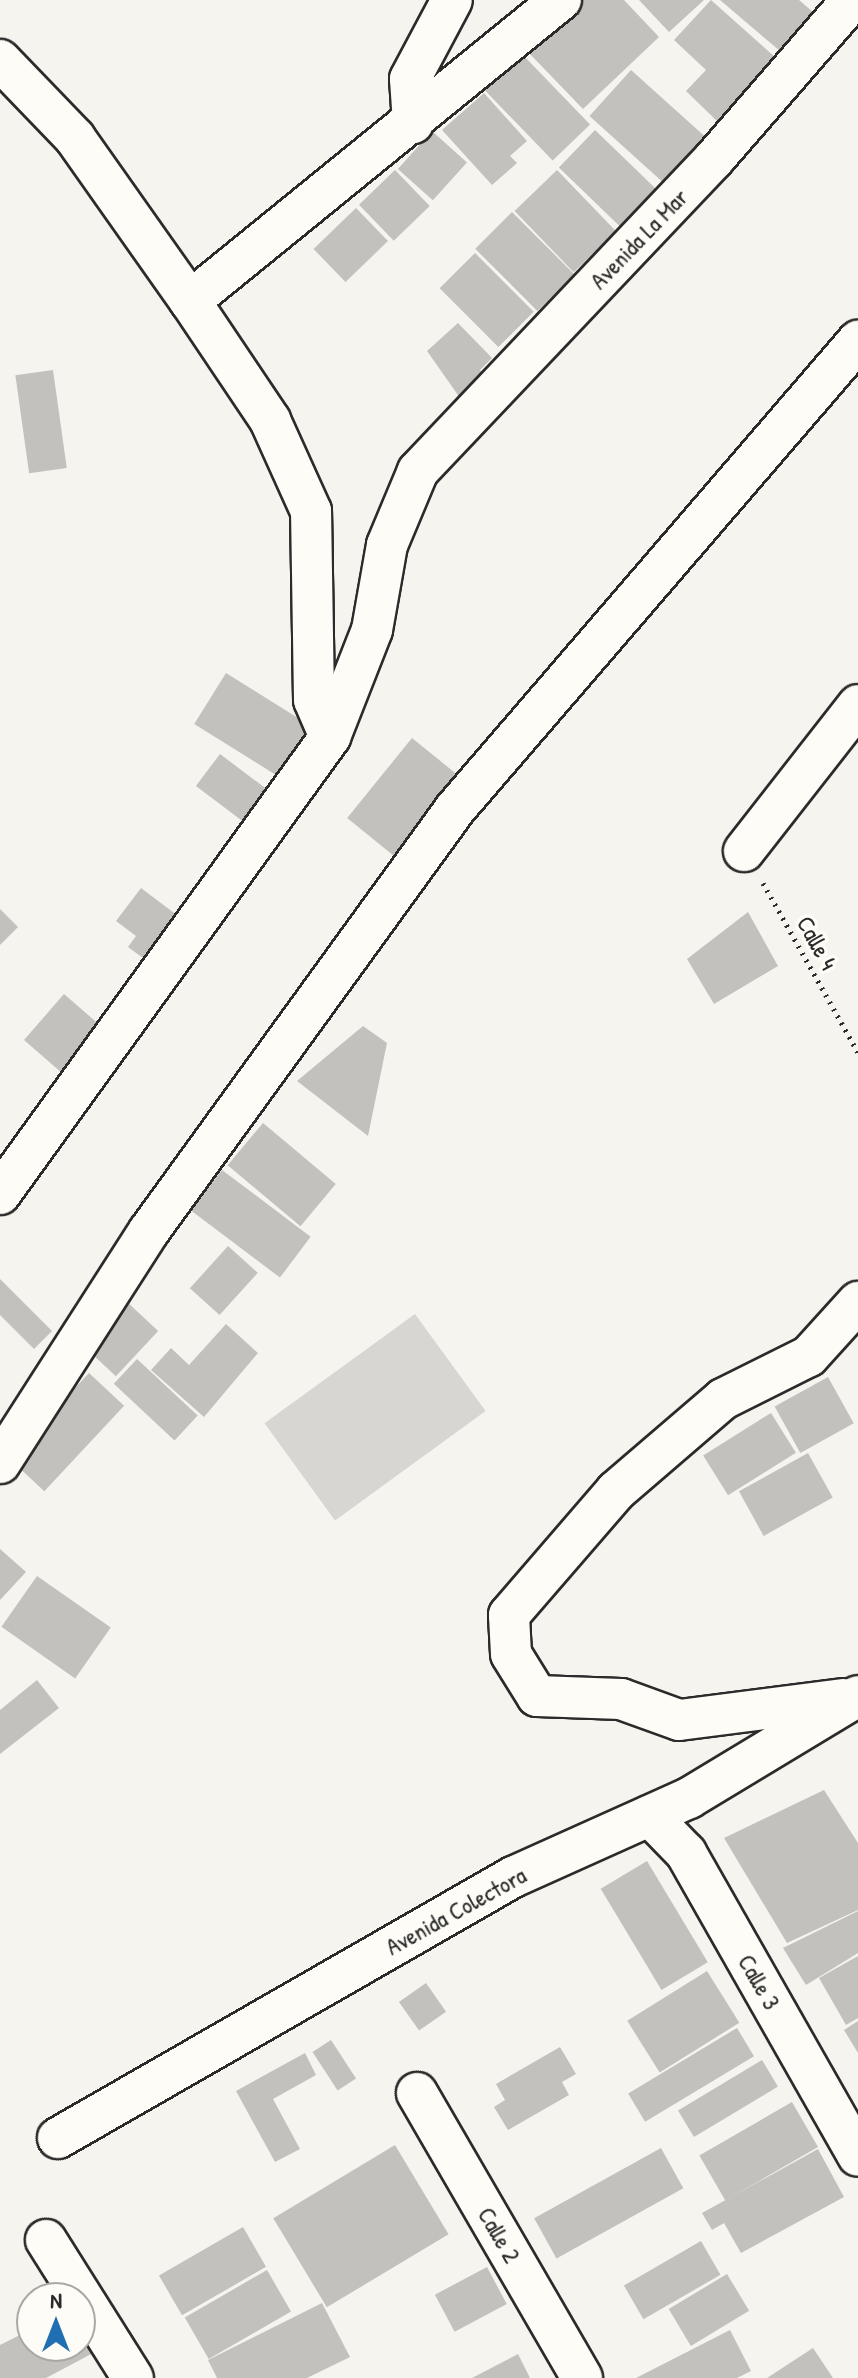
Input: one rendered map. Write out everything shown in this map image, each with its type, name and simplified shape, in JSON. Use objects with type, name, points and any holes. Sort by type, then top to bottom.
[{"type":"street","points":[[413,123],[410,79],[452,0]]},
{"type":"street","points":[[190,301],[561,0]]},
{"type":"street","name":"Avenida La Mar","points":[[330,737],[372,630],[387,545],[418,471],[714,159],[852,0]]},
{"type":"street","points":[[0,60],[75,138],[270,420],[311,511],[314,700],[330,737],[0,1194]]},
{"type":"street","points":[[0,1463],[149,1231],[455,809],[858,341]]},
{"type":"street","points":[[744,851],[858,705]]},
{"type":"street","points":[[858,1302],[809,1356],[723,1399],[616,1491],[509,1615],[511,1654],[537,1696],[621,1699],[679,1720],[858,1694]]},
{"type":"street","name":"Avenida Colectora","points":[[58,2138],[513,1877],[650,1816],[858,1694]]},
{"type":"street","name":"Calle 3","points":[[650,1816],[686,1853],[858,2156]]},
{"type":"street","name":"Calle 2","points":[[417,2093],[582,2378]]},
{"type":"street","points":[[46,2240],[133,2378]]},
{"type":"path","name":"Calle 4","points":[[744,851],[858,1052]]},
{"type":"shaded area","points":[[415,1314],[486,1411],[335,1520],[265,1423]]},
{"type":"building","points":[[583,0],[624,0],[659,37],[583,109],[528,52]]},
{"type":"building","points":[[639,0],[704,0],[669,32]]},
{"type":"building","points":[[711,0],[776,58],[717,121],[686,91],[706,70],[674,40]]},
{"type":"building","points":[[720,0],[799,0],[813,12],[780,51]]},
{"type":"building","points":[[522,54],[590,124],[553,161],[485,90]]},
{"type":"building","points":[[631,70],[706,138],[665,184],[590,116]]},
{"type":"building","points":[[484,93],[527,141],[510,156],[517,163],[492,185],[442,130]]},
{"type":"building","points":[[595,130],[657,190],[621,227],[559,167]]},
{"type":"building","points":[[432,131],[467,162],[433,200],[398,169]]},
{"type":"building","points":[[395,170],[430,206],[394,241],[359,205]]},
{"type":"building","points":[[557,170],[616,231],[574,272],[515,211]]},
{"type":"building","points":[[356,208],[388,241],[346,282],[314,249]]},
{"type":"building","points":[[512,212],[574,274],[537,311],[475,249]]},
{"type":"building","points":[[475,253],[534,312],[498,347],[440,288]]},
{"type":"building","points":[[458,323],[492,358],[480,370],[490,381],[465,405],[427,351]]},
{"type":"building","points":[[53,370],[67,468],[29,473],[15,375]]},
{"type":"building","points":[[226,673],[318,731],[287,782],[194,724]]},
{"type":"building","points":[[412,738],[461,778],[396,858],[347,818]]},
{"type":"building","points":[[220,754],[281,800],[257,832],[196,786]]},
{"type":"building","points":[[141,888],[186,922],[154,966],[128,947],[136,936],[116,921]]},
{"type":"building","points":[[0,909],[18,927],[0,945]]},
{"type":"building","points":[[748,912],[778,966],[714,1004],[687,959]]},
{"type":"building","points":[[64,994],[106,1030],[65,1076],[24,1040]]},
{"type":"building","points":[[363,1026],[387,1043],[368,1136],[297,1081]]},
{"type":"building","points":[[263,1123],[336,1184],[300,1226],[228,1165]]},
{"type":"building","points":[[222,1170],[311,1237],[280,1278],[191,1211]]},
{"type":"building","points":[[228,1246],[258,1273],[220,1315],[190,1288]]},
{"type":"building","points":[[0,1279],[52,1331],[34,1349],[0,1315]]},
{"type":"building","points":[[126,1301],[158,1331],[116,1376],[84,1346]]},
{"type":"building","points":[[226,1324],[258,1353],[204,1417],[151,1370],[171,1348],[189,1365]]},
{"type":"building","points":[[137,1359],[198,1416],[175,1440],[114,1384]]},
{"type":"building","points":[[89,1373],[124,1406],[44,1491],[9,1459]]},
{"type":"building","points":[[828,1377],[854,1423],[800,1453],[775,1407]]},
{"type":"building","points":[[771,1413],[796,1453],[728,1495],[703,1455]]},
{"type":"building","points":[[808,1453],[833,1498],[764,1536],[739,1491]]},
{"type":"building","points":[[0,1549],[26,1572],[0,1600]]},
{"type":"building","points":[[37,1576],[111,1628],[75,1678],[1,1627]]},
{"type":"building","points":[[37,1680],[59,1708],[0,1754],[0,1710]]},
{"type":"building","points":[[824,1790],[858,1843],[858,1910],[787,1943],[724,1838]]},
{"type":"building","points":[[647,1861],[708,1962],[661,1990],[601,1889]]},
{"type":"building","points":[[858,1911],[858,1953],[806,1985],[783,1948]]},
{"type":"building","points":[[858,1956],[858,2018],[846,2025],[819,1978]]},
{"type":"building","points":[[707,1971],[739,2023],[660,2073],[627,2021]]},
{"type":"building","points":[[426,1983],[446,2012],[419,2031],[399,2002]]},
{"type":"building","points":[[858,2021],[858,2053],[844,2030]]},
{"type":"building","points":[[737,2028],[754,2056],[645,2122],[628,2093]]},
{"type":"building","points":[[331,2040],[356,2079],[338,2091],[313,2052]]},
{"type":"building","points":[[560,2047],[576,2074],[562,2082],[569,2095],[508,2130],[494,2107],[505,2100],[496,2084]]},
{"type":"building","points":[[305,2053],[316,2075],[273,2099],[300,2149],[275,2162],[236,2091]]},
{"type":"building","points":[[762,2060],[778,2087],[694,2137],[678,2110]]},
{"type":"building","points":[[792,2102],[818,2147],[725,2201],[699,2156]]},
{"type":"building","points":[[395,2145],[449,2234],[327,2307],[273,2218]]},
{"type":"building","points":[[661,2148],[683,2188],[556,2259],[534,2218]]},
{"type":"building","points":[[818,2149],[844,2197],[741,2253],[724,2223],[712,2230],[702,2213]]},
{"type":"building","points":[[243,2227],[266,2267],[182,2315],[159,2276]]},
{"type":"building","points":[[701,2241],[720,2275],[643,2319],[624,2286]]},
{"type":"building","points":[[487,2267],[507,2304],[455,2332],[435,2295]]},
{"type":"building","points":[[267,2270],[291,2312],[209,2359],[185,2318]]},
{"type":"building","points":[[727,2274],[749,2311],[691,2346],[669,2309]]},
{"type":"building","points":[[322,2303],[350,2357],[307,2378],[217,2378],[208,2360]]},
{"type":"building","points":[[730,2330],[751,2371],[737,2378],[636,2378]]},
{"type":"building","points":[[16,2337],[16,2362],[76,2362],[46,2378],[0,2378],[0,2345]]},
{"type":"building","points":[[813,2348],[833,2378],[767,2378]]},
{"type":"building","points":[[518,2354],[530,2378],[472,2378]]}]
